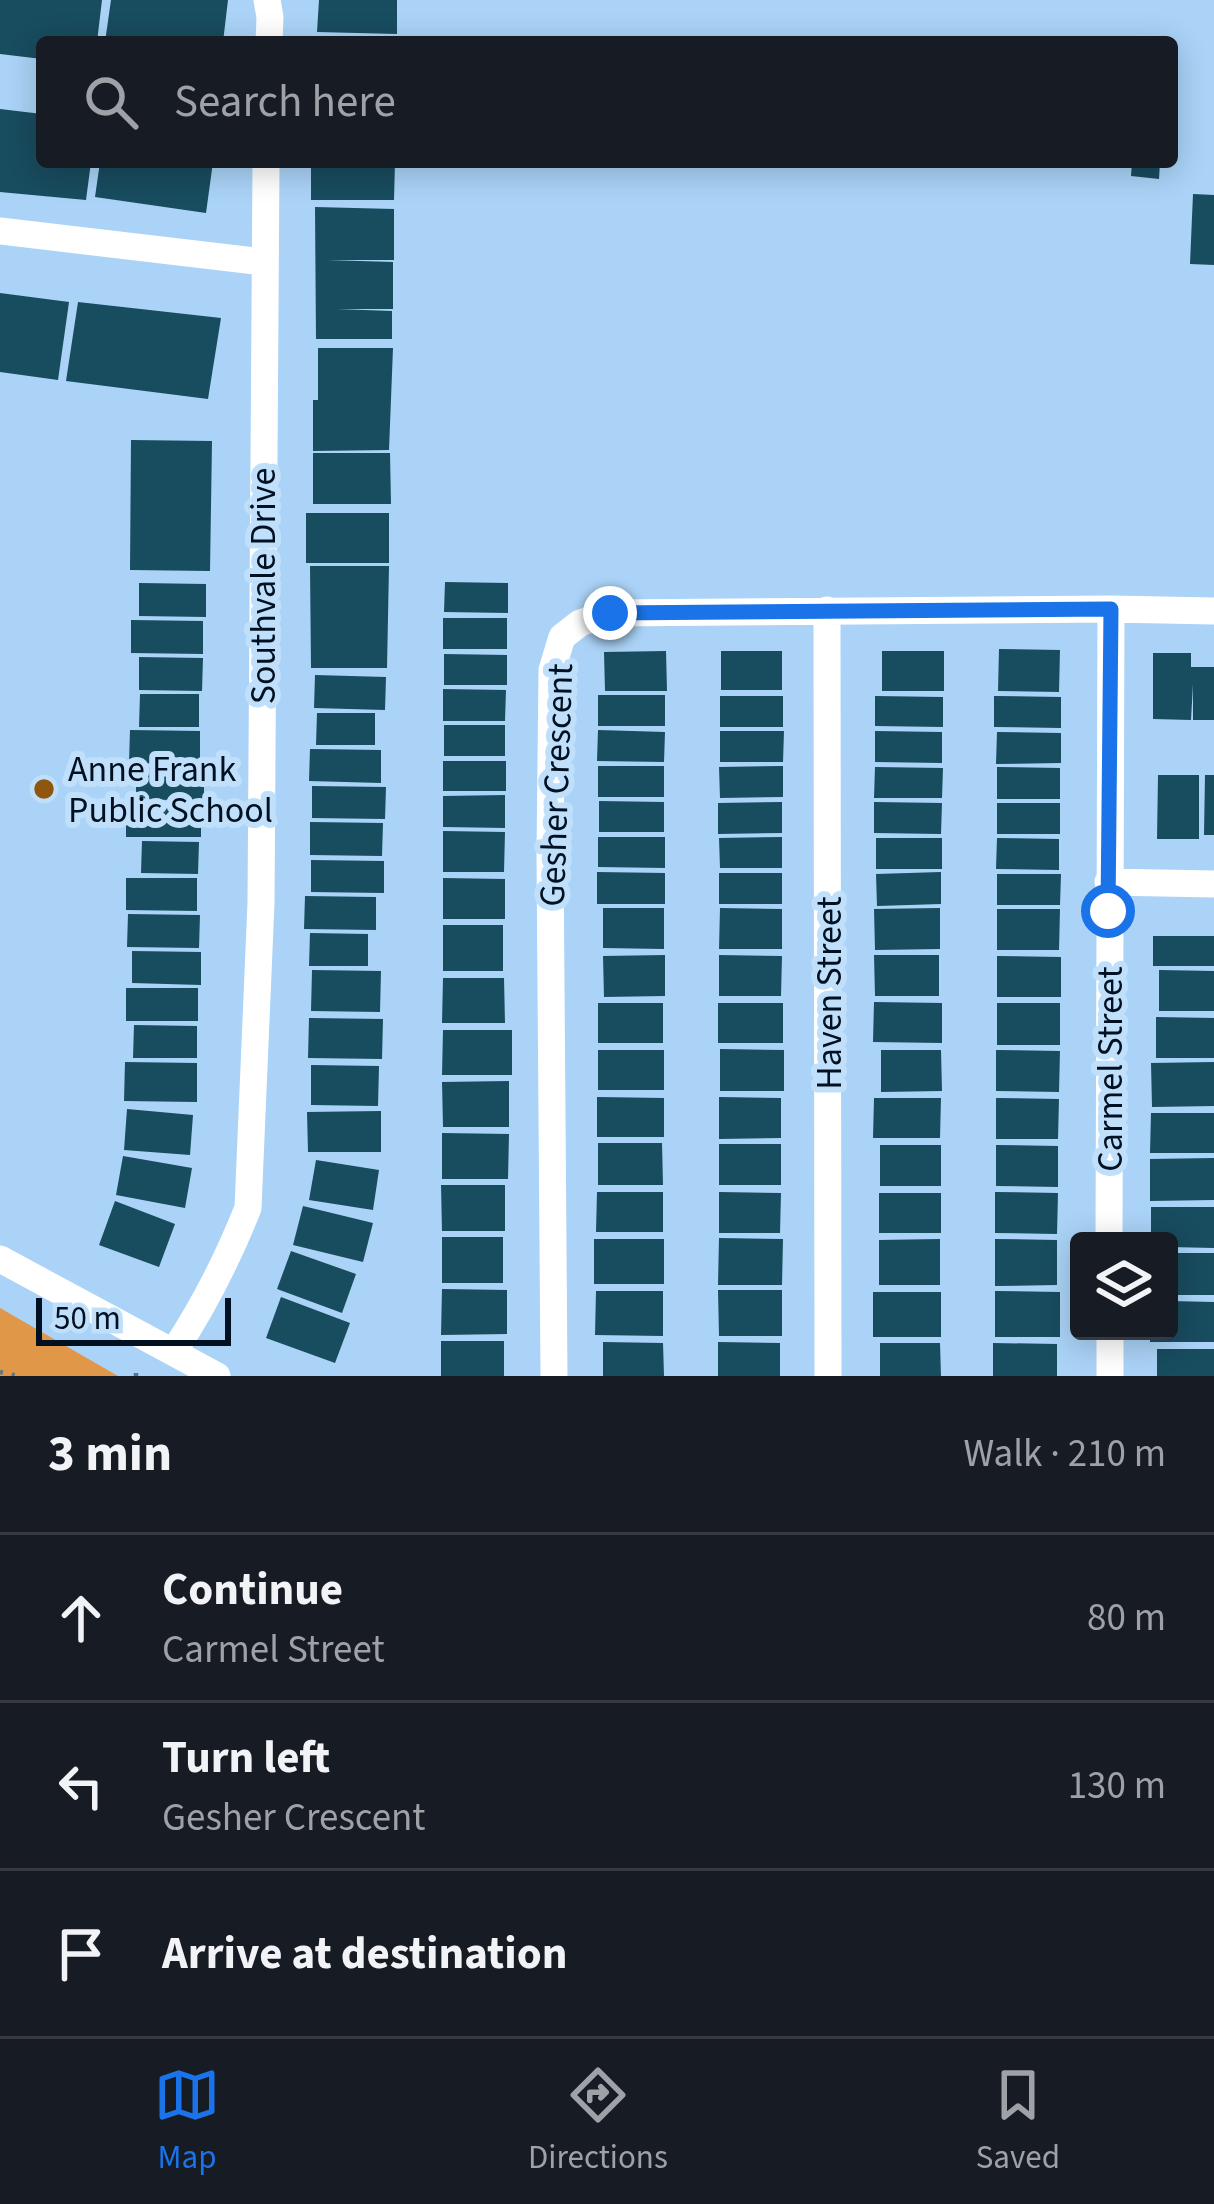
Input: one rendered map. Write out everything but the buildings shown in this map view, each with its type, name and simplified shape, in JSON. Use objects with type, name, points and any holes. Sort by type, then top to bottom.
[{"type":"street","points":[[267,0],[269,36]]},
{"type":"street","name":"Southvale Drive","points":[[174,1351],[213,1286],[248,1208],[261,903],[266,168]]},
{"type":"street","points":[[0,232],[263,262]]},
{"type":"street","name":"Carmel Street","points":[[1109,1232],[1111,609]]},
{"type":"street","name":"Haven Street","points":[[827,610],[829,1376]]},
{"type":"street","name":"Gesher Crescent","points":[[554,1376],[550,854],[552,670],[562,637],[580,623],[610,613],[1214,611]]},
{"type":"street","points":[[1108,882],[1214,884]]},
{"type":"street","points":[[0,1259],[217,1376]]},
{"type":"street","points":[[1110,1340],[1110,1376]]},
{"type":"path","points":[[0,1372],[18,1376]]},
{"type":"shaded area","points":[[0,1308],[118,1376],[0,1376]]},
{"type":"place","name":"Anne Frank Public School","points":[[44,789]]},
{"type":"route","points":[[610,613],[1111,609],[1108,911]]}]
